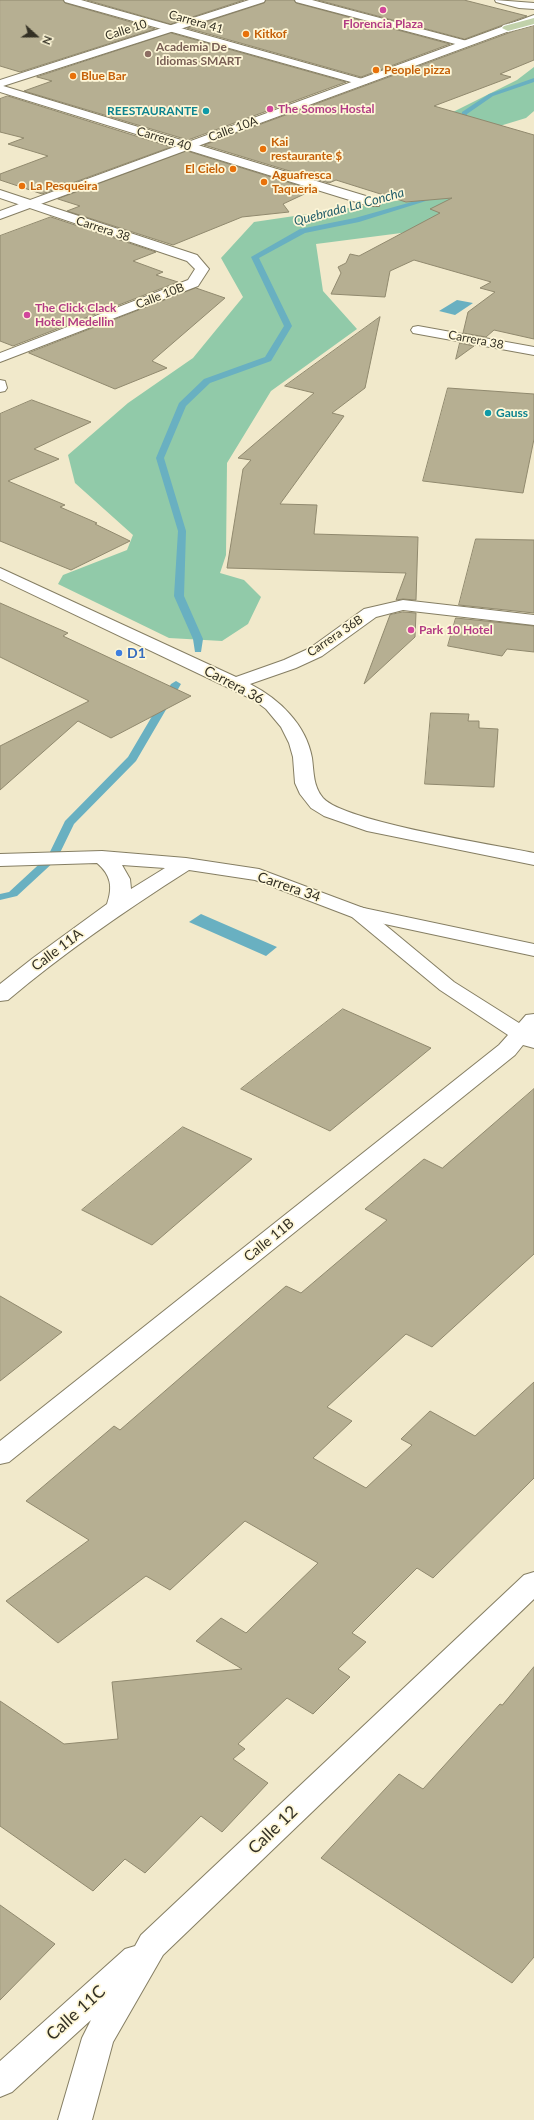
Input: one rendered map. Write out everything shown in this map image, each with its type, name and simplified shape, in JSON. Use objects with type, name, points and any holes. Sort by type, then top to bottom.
[{"type":"main road","points":[[508,28],[534,21]]},
{"type":"street","name":"Carrera 41","points":[[69,0],[362,82]]},
{"type":"street","name":"Carrera 41","points":[[99,0],[376,77]]},
{"type":"street","name":"Calle 10","points":[[0,84],[260,0]]},
{"type":"street","points":[[300,0],[463,43]]},
{"type":"street","points":[[500,0],[532,6]]},
{"type":"street","name":"Calle 10A","points":[[0,215],[534,18]]},
{"type":"street","name":"Carrera 40","points":[[0,88],[374,203]]},
{"type":"street","name":"Carrera 38","points":[[0,194],[192,258],[202,269]]},
{"type":"street","name":"Calle 10B","points":[[0,358],[193,283],[202,269]]},
{"type":"street","name":"Carrera 38","points":[[418,330],[534,351]]},
{"type":"street","name":"Carrera 36","points":[[0,573],[260,696],[272,705],[289,725],[298,743],[302,757],[305,783],[310,794],[318,804],[332,812],[367,825],[534,859]]},
{"type":"street","name":"Carrera 36B","points":[[235,683],[290,664],[316,652],[357,621],[386,608],[403,605],[534,620]]},
{"type":"street","points":[[102,856],[112,865],[120,879],[121,895],[116,907]]},
{"type":"street","name":"Carrera 34","points":[[0,860],[102,856],[186,864],[259,875],[359,913],[447,986],[530,1032]]},
{"type":"street","name":"Calle 11A","points":[[0,995],[40,962],[116,907],[186,864]]},
{"type":"street","points":[[359,913],[534,950]]},
{"type":"street","name":"Calle 11B","points":[[0,1455],[530,1032]]},
{"type":"street","name":"Calle 12","points":[[75,2120],[98,2038],[152,1945],[534,1582]]},
{"type":"street","name":"Calle 11C","points":[[0,2082],[152,1945]]},
{"type":"green space","points":[[534,67],[534,111],[526,118],[480,132],[440,228],[316,244],[323,291],[357,329],[271,391],[227,463],[226,555],[220,573],[244,580],[261,597],[248,624],[222,641],[169,638],[58,584],[63,575],[127,550],[133,535],[75,483],[68,455],[128,403],[193,358],[243,297],[221,258],[254,222],[402,200],[439,119],[517,80]]},
{"type":"water","points":[[457,300],[473,303],[455,315],[439,311]]},
{"type":"water","points":[[201,914],[277,947],[266,956],[189,922]]},
{"type":"building","points":[[0,0],[63,0],[65,3],[155,29],[20,72],[0,66]]},
{"type":"building","points":[[87,0],[244,0],[171,24]]},
{"type":"building","points":[[266,0],[294,0],[296,3],[450,44],[361,77],[187,28],[264,3]]},
{"type":"building","points":[[318,0],[464,0],[527,16],[465,39]]},
{"type":"building","points":[[534,26],[534,60],[500,74],[511,77],[434,106],[534,135],[534,339],[494,330],[486,337],[463,333],[468,312],[495,292],[480,288],[491,282],[414,260],[390,271],[385,297],[331,294],[341,273],[338,267],[346,263],[350,254],[359,256],[440,213],[430,209],[452,198],[406,202],[336,180],[329,183],[204,145],[514,31]]},
{"type":"building","points":[[171,33],[346,82],[188,140],[24,91],[52,81],[37,77]]},
{"type":"building","points":[[8,96],[171,147],[42,194],[0,180],[0,174],[48,156],[8,144],[24,138],[0,132],[0,99]]},
{"type":"building","points":[[187,151],[313,190],[283,204],[289,212],[242,217],[173,245],[67,211],[80,206],[58,199]]},
{"type":"building","points":[[51,217],[156,252],[133,261],[163,272],[156,275],[178,282],[13,346],[0,341],[0,236]]},
{"type":"building","points":[[196,288],[225,298],[152,361],[167,368],[115,389],[29,353]]},
{"type":"building","points":[[380,317],[365,388],[332,413],[344,416],[280,504],[317,505],[314,534],[418,537],[416,600],[396,600],[406,573],[227,568],[243,469],[251,460],[238,458],[314,393],[285,386]]},
{"type":"building","points":[[460,343],[474,346],[456,359]]},
{"type":"building","points":[[448,388],[534,394],[534,439],[523,493],[423,481]]},
{"type":"building","points":[[32,400],[91,422],[34,449],[59,459],[8,481],[65,505],[60,507],[97,523],[95,524],[130,541],[71,570],[0,541],[0,414]]},
{"type":"building","points":[[476,539],[534,540],[534,613],[459,605]]},
{"type":"building","points":[[0,603],[68,633],[63,636],[191,696],[111,738],[78,721],[0,790],[0,746],[89,701],[0,657]]},
{"type":"building","points":[[403,612],[416,613],[415,637],[364,684],[390,615]]},
{"type":"building","points":[[456,618],[534,626],[534,652],[507,649],[502,656],[448,646]]},
{"type":"building","points":[[431,713],[469,714],[468,721],[479,721],[479,728],[498,729],[494,787],[425,784]]},
{"type":"building","points":[[343,1009],[431,1048],[330,1131],[241,1089]]},
{"type":"building","points":[[534,1089],[534,1254],[432,1347],[406,1334],[327,1407],[352,1421],[313,1458],[366,1488],[412,1445],[401,1439],[430,1411],[475,1436],[534,1382],[534,1478],[433,1578],[417,1568],[352,1633],[366,1642],[338,1669],[350,1677],[313,1714],[287,1698],[238,1744],[245,1749],[233,1759],[268,1783],[222,1832],[201,1816],[145,1873],[125,1859],[93,1891],[0,1826],[0,1701],[64,1744],[118,1739],[112,1682],[242,1669],[196,1641],[221,1618],[246,1633],[318,1563],[245,1521],[170,1590],[146,1576],[58,1643],[6,1601],[89,1540],[26,1501],[114,1426],[120,1430],[286,1286],[301,1293],[387,1220],[365,1209],[424,1159],[442,1168]]},
{"type":"building","points":[[183,1127],[252,1159],[152,1245],[82,1210]]},
{"type":"building","points":[[0,1296],[62,1332],[0,1381]]},
{"type":"building","points":[[534,1667],[534,1957],[512,1983],[321,1858],[399,1774],[423,1789],[500,1704],[502,1705]]},
{"type":"building","points":[[0,1905],[55,1944],[0,2000]]},
{"type":"waterway","name":"Quebrada La Concha","points":[[462,130],[464,113],[491,95],[534,80]]},
{"type":"waterway","name":"Quebrada La Concha","points":[[198,650],[198,639],[179,596],[182,531],[160,458],[182,405],[207,381],[268,359],[288,326],[255,257],[303,231],[356,220],[442,195]]},
{"type":"waterway","name":"Quebrada La Concha","points":[[0,897],[13,894],[53,857],[69,823],[132,759],[176,684]]},
{"type":"place","name":"Florencia Plaza","points":[[383,10]]},
{"type":"place","name":"Kitkof","points":[[246,34]]},
{"type":"place","name":"Academia De Idiomas SMART","points":[[148,54]]},
{"type":"place","name":"People pizza","points":[[376,70]]},
{"type":"place","name":"Blue Bar","points":[[73,76]]},
{"type":"place","name":"The Somos Hostal","points":[[270,109]]},
{"type":"place","name":"REESTAURANTE","points":[[206,111]]},
{"type":"place","name":"Kai restaurante $","points":[[263,149]]},
{"type":"place","name":"El Cielo","points":[[233,169]]},
{"type":"place","name":"Aguafresca Taqueria","points":[[264,182]]},
{"type":"place","name":"La Pesqueira","points":[[22,186]]},
{"type":"place","name":"The Click Clack Hotel Medellin","points":[[27,315]]},
{"type":"place","name":"Gauss","points":[[488,413]]},
{"type":"place","name":"Park 10 Hotel","points":[[411,630]]},
{"type":"place","name":"D1","points":[[119,653]]}]
